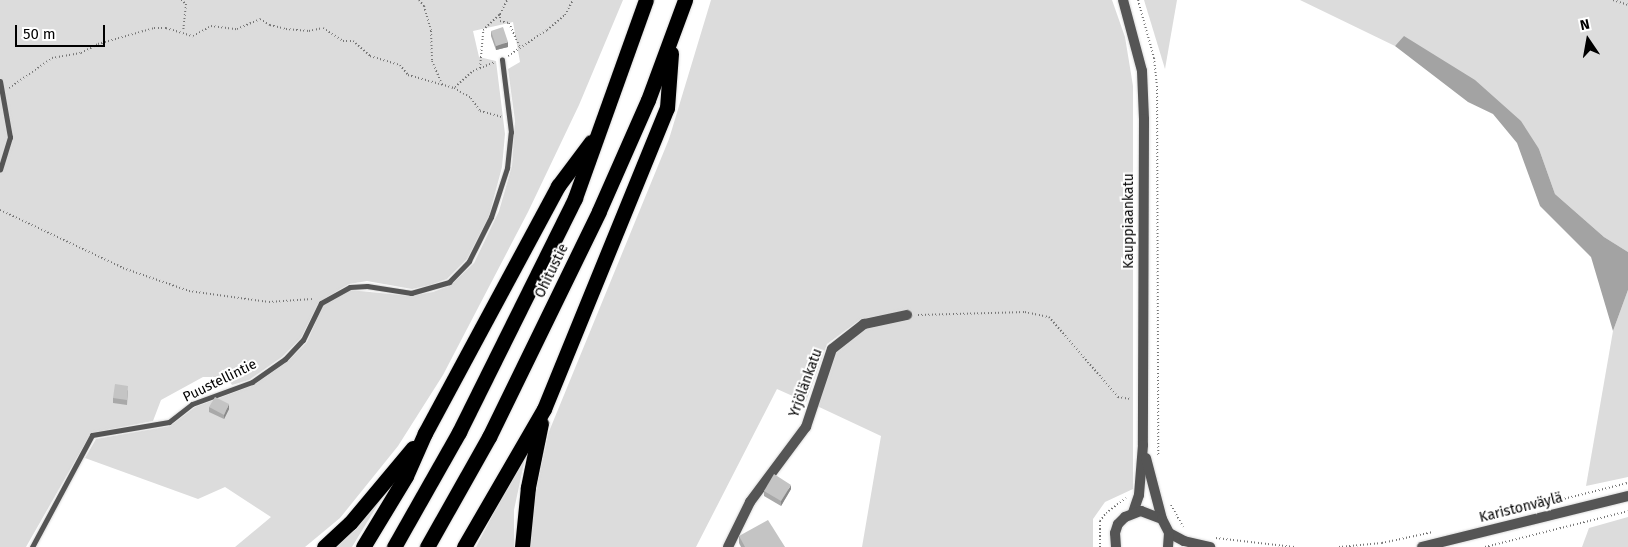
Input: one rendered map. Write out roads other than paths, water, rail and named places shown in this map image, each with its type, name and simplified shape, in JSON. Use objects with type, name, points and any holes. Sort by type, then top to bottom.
[{"type":"highway","name":"Ohitustie","points":[[394,547],[459,432],[576,198],[646,0]]},
{"type":"highway","name":"Ohitustie","points":[[427,547],[489,437],[599,212],[672,39],[685,0]]},
{"type":"highway","points":[[464,547],[544,409],[667,108],[672,39]]},
{"type":"highway","points":[[363,547],[406,476],[425,433],[558,186],[598,134]]},
{"type":"highway","points":[[522,547],[528,487],[544,409]]},
{"type":"highway","points":[[324,547],[350,523],[425,433]]},
{"type":"street","name":"Kauppiaankatu","points":[[1123,0],[1142,71],[1144,400],[1140,495],[1133,512]]},
{"type":"street","name":"Yrjölänkatu","points":[[728,547],[750,502],[806,426],[832,348],[864,324],[906,315]]},
{"type":"street","name":"Kauppiaankatu","points":[[1143,445],[1162,519],[1169,533]]},
{"type":"street","name":"Karistonväylä","points":[[1422,547],[1628,496]]},
{"type":"street","points":[[1116,547],[1115,532],[1118,524],[1133,512],[1148,512],[1162,519]]},
{"type":"street","points":[[1168,547],[1169,533],[1184,542],[1212,542]]},
{"type":"lane","name":"Puustellintie","points":[[32,547],[92,435],[169,422],[192,404],[252,382],[285,359],[303,340],[321,303],[350,287],[367,286],[411,293],[449,282],[469,261],[491,217],[507,168],[509,116],[502,60]]},
{"type":"lane","points":[[0,81],[4,91],[10,137],[0,169]]}]
